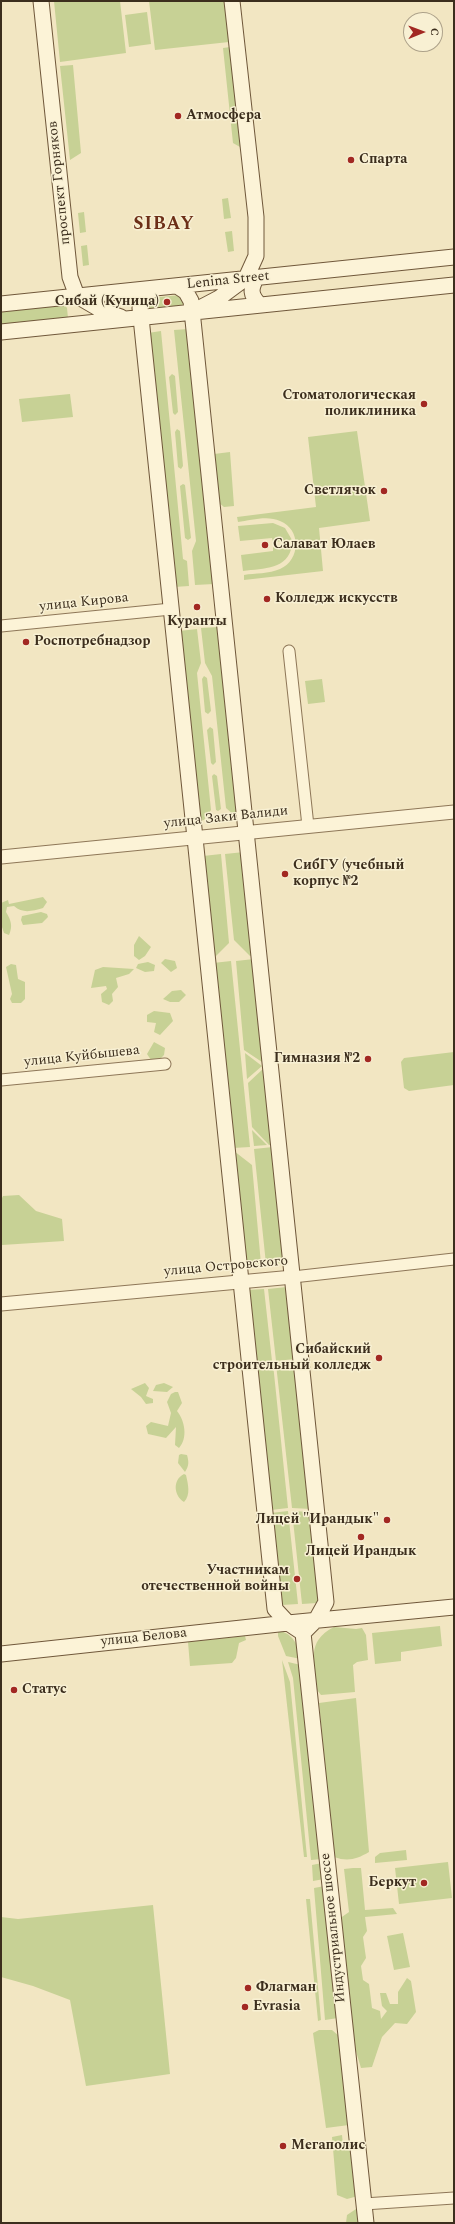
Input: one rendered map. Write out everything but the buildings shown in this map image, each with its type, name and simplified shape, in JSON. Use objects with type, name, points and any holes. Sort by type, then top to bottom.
[{"type":"main road","name":"проспект Горняков","points":[[41,1],[70,277],[78,314],[73,324]]},
{"type":"main road","points":[[232,1],[256,217],[256,256],[251,287],[252,297],[260,305]]},
{"type":"main road","name":"Lenina Street","points":[[1,304],[454,257]]},
{"type":"main road","points":[[192,312],[252,278]]},
{"type":"main road","name":"Lenina Street","points":[[1,332],[454,285]]},
{"type":"main road","points":[[177,286],[186,292],[191,301],[326,1602],[316,1620],[303,1633],[288,1623],[275,1609]]},
{"type":"main road","points":[[155,288],[144,296],[140,308],[275,1609],[269,1625]]},
{"type":"main road","points":[[74,297],[120,317],[141,317]]},
{"type":"main road","points":[[326,1602],[342,1618]]},
{"type":"main road","points":[[316,1620],[454,1607]]},
{"type":"main road","name":"улица Белова","points":[[1,1654],[316,1620]]},
{"type":"main road","name":"Индустриальное шоссе","points":[[303,1633],[366,2223]]},
{"type":"street","name":"улица Кирова","points":[[1,626],[171,609]]},
{"type":"street","points":[[289,651],[308,826]]},
{"type":"street","name":"улица Заки Валиди","points":[[1,857],[454,812]]},
{"type":"street","name":"улица Куйбышева","points":[[1,1080],[165,1064]]},
{"type":"street","name":"улица Островского","points":[[1,1304],[241,1280],[293,1277],[454,1259]]},
{"type":"street","points":[[364,2204],[454,2198]]},
{"type":"green space","points":[[54,1],[120,1],[126,53],[60,62]]},
{"type":"green space","points":[[149,1],[225,1],[229,42],[155,50]]},
{"type":"green space","points":[[147,12],[151,44],[129,47],[125,15]]},
{"type":"green space","points":[[230,47],[240,147],[233,143],[223,48]]},
{"type":"green space","points":[[73,65],[81,153],[70,160],[60,66]]},
{"type":"green space","points":[[228,198],[231,218],[224,219],[222,199]]},
{"type":"green space","points":[[84,212],[86,232],[80,233],[78,213]]},
{"type":"green space","points":[[232,231],[234,251],[228,252],[225,232]]},
{"type":"green space","points":[[87,245],[89,265],[83,266],[81,246]]},
{"type":"green space","points":[[180,295],[185,305],[152,310],[146,306],[151,298]]},
{"type":"green space","points":[[64,304],[67,308],[68,318],[1,329],[1,309]]},
{"type":"green space","points":[[188,329],[214,584],[195,585],[192,551],[196,541],[174,330]]},
{"type":"green space","points":[[161,331],[183,559],[187,561],[189,586],[174,587],[148,333]]},
{"type":"green space","points":[[172,374],[175,376],[178,412],[175,415],[173,413],[169,377]]},
{"type":"green space","points":[[70,394],[73,417],[22,422],[19,399]]},
{"type":"green space","points":[[177,429],[180,431],[183,466],[181,469],[178,467],[175,432]]},
{"type":"green space","points":[[357,431],[370,521],[319,528],[323,571],[244,580],[244,575],[271,572],[287,565],[292,559],[296,545],[295,537],[292,531],[287,525],[280,521],[265,518],[238,522],[237,517],[316,507],[308,437]]},
{"type":"green space","points":[[230,452],[234,506],[224,507],[218,502],[214,454]]},
{"type":"green space","points":[[183,484],[185,485],[191,538],[188,540],[185,538],[180,486]]},
{"type":"green space","points":[[273,523],[285,528],[292,540],[273,542],[272,538],[240,541],[238,526]]},
{"type":"green space","points":[[292,545],[290,553],[286,559],[280,563],[267,568],[243,571],[241,555],[273,551],[273,547]]},
{"type":"green space","points":[[219,627],[240,815],[235,816],[226,808],[212,676],[205,663],[201,628]]},
{"type":"green space","points":[[197,629],[201,663],[197,673],[211,810],[204,820],[199,821],[179,631]]},
{"type":"green space","points":[[204,676],[207,678],[211,711],[208,714],[205,712],[202,679]]},
{"type":"green space","points":[[322,679],[325,702],[308,704],[305,681]]},
{"type":"green space","points":[[210,727],[213,729],[216,762],[213,765],[211,763],[207,730]]},
{"type":"green space","points":[[214,774],[217,776],[221,809],[218,811],[216,810],[212,776]]},
{"type":"green space","points":[[244,852],[254,955],[250,956],[234,940],[225,854]]},
{"type":"green space","points":[[221,854],[229,943],[213,959],[203,856]]},
{"type":"green space","points":[[43,897],[47,902],[43,908],[24,911],[17,909],[14,906],[7,907],[6,912],[10,920],[11,929],[9,935],[4,933],[1,924],[1,903],[8,900],[9,904]]},
{"type":"green space","points":[[41,912],[47,914],[48,917],[42,923],[23,925],[21,920],[22,916]]},
{"type":"green space","points":[[139,936],[151,947],[145,956],[139,960],[134,956],[134,945]]},
{"type":"green space","points":[[165,959],[175,961],[177,968],[171,972],[161,963]]},
{"type":"green space","points":[[254,959],[265,1064],[244,1050],[236,961]]},
{"type":"green space","points":[[231,961],[250,1147],[233,1148],[213,963]]},
{"type":"green space","points":[[148,962],[155,965],[154,971],[145,972],[136,968],[138,964]]},
{"type":"green space","points":[[11,964],[16,965],[18,979],[25,982],[25,999],[21,1003],[12,1003],[10,999],[12,994],[6,967]]},
{"type":"green space","points":[[103,967],[134,969],[129,974],[116,978],[118,987],[112,994],[113,1001],[109,1005],[102,1002],[101,994],[107,989],[106,986],[91,988],[95,970]]},
{"type":"green space","points":[[181,990],[186,995],[179,1002],[170,1002],[163,999],[172,991]]},
{"type":"green space","points":[[154,1011],[170,1013],[173,1021],[160,1035],[154,1032],[156,1023],[147,1022],[147,1015]]},
{"type":"green space","points":[[154,1042],[165,1048],[164,1055],[159,1060],[151,1060],[147,1054]]},
{"type":"green space","points":[[454,1052],[454,1085],[409,1091],[404,1088],[401,1062],[404,1058]]},
{"type":"green space","points":[[245,1053],[262,1066],[247,1079]]},
{"type":"green space","points":[[265,1067],[273,1145],[269,1145],[252,1127],[248,1083]]},
{"type":"green space","points":[[252,1130],[267,1145],[254,1146]]},
{"type":"green space","points":[[273,1147],[284,1263],[266,1264],[254,1149]]},
{"type":"green space","points":[[234,1151],[252,1165],[261,1264],[245,1265]]},
{"type":"green space","points":[[19,1195],[36,1211],[62,1219],[64,1241],[2,1245],[1,1200],[3,1196]]},
{"type":"green space","points":[[287,1287],[295,1359],[276,1361],[268,1289]]},
{"type":"green space","points":[[264,1289],[272,1361],[255,1363],[247,1290]]},
{"type":"green space","points":[[295,1362],[311,1509],[292,1508],[276,1364]]},
{"type":"green space","points":[[273,1364],[288,1508],[271,1510],[255,1366]]},
{"type":"green space","points":[[145,1383],[149,1388],[146,1396],[153,1399],[153,1403],[146,1404],[141,1397],[131,1389]]},
{"type":"green space","points":[[164,1383],[173,1387],[167,1392],[153,1391],[156,1385]]},
{"type":"green space","points":[[178,1392],[182,1403],[177,1411],[184,1424],[184,1439],[179,1448],[175,1445],[176,1427],[166,1438],[148,1434],[146,1426],[151,1422],[168,1426],[171,1413],[167,1402],[171,1394]]},
{"type":"green space","points":[[179,1455],[187,1455],[188,1457],[188,1466],[185,1472],[178,1463]]},
{"type":"green space","points":[[184,1474],[186,1475],[188,1482],[188,1496],[184,1502],[176,1492],[176,1484],[180,1477]]},
{"type":"green space","points":[[288,1511],[298,1604],[282,1605],[271,1513]]},
{"type":"green space","points":[[292,1511],[311,1512],[319,1602],[317,1603],[302,1604]]},
{"type":"green space","points":[[440,1626],[442,1646],[401,1652],[401,1661],[375,1664],[372,1633]]},
{"type":"green space","points":[[334,1627],[356,1629],[362,1628],[366,1635],[368,1660],[357,1662],[353,1665],[355,1692],[321,1695],[317,1690],[314,1662],[315,1646],[325,1633]]},
{"type":"green space","points":[[278,1630],[288,1634],[294,1640],[301,1659],[286,1656],[278,1636]]},
{"type":"green space","points":[[245,1636],[246,1640],[239,1643],[236,1658],[232,1663],[190,1666],[188,1642]]},
{"type":"green space","points":[[282,1660],[290,1682],[307,1857],[304,1857]]},
{"type":"green space","points":[[288,1662],[301,1665],[322,1859],[311,1860],[293,1678]]},
{"type":"green space","points":[[356,1698],[369,1852],[356,1858],[344,1859],[334,1857],[319,1703]]},
{"type":"green space","points":[[406,1850],[407,1860],[375,1863],[375,1857],[380,1853]]},
{"type":"green space","name":"Беркут","points":[[448,1862],[452,1898],[399,1904],[395,1868]]},
{"type":"green space","points":[[322,1863],[324,1879],[313,1881],[312,1865]]},
{"type":"green space","points":[[361,1868],[365,1910],[393,1908],[397,1914],[365,1917],[367,1931],[363,1937],[366,1958],[361,1966],[363,1980],[369,1984],[372,2008],[380,2011],[381,2019],[387,2011],[382,2006],[380,1993],[386,1993],[390,2004],[398,2004],[398,1992],[407,1978],[411,1981],[416,2012],[407,2024],[395,2023],[382,2037],[372,2067],[361,2068],[355,2048],[339,1919],[349,1912],[344,1869]]},
{"type":"green space","points":[[325,1886],[338,2018],[325,2020],[314,1888]]},
{"type":"green space","points":[[306,1899],[310,1899],[321,2020],[318,2021]]},
{"type":"green space","points":[[153,1905],[170,2074],[86,2086],[70,2000],[33,1986],[1,1977],[1,1917],[18,1919]]},
{"type":"green space","points":[[403,1933],[410,1967],[394,1970],[387,1936]]},
{"type":"green space","points":[[319,2030],[332,2030],[339,2036],[349,2125],[326,2128],[313,2033]]},
{"type":"green space","points":[[342,2135],[343,2145],[352,2144],[358,2196],[347,2199],[337,2195],[332,2137]]},
{"type":"green space","points":[[356,2209],[361,2214],[362,2223],[346,2223],[347,2215]]},
{"type":"place","name":"Атмосфера","points":[[178,116]]},
{"type":"place","name":"Спарта","points":[[351,160]]},
{"type":"place","name":"Сибай (Куница)","points":[[167,302]]},
{"type":"place","name":"Стоматологическая поликлиника","points":[[424,404]]},
{"type":"place","name":"Светлячок","points":[[384,491]]},
{"type":"place","name":"Салават Юлаев","points":[[265,545]]},
{"type":"place","name":"Колледж искусств","points":[[267,599]]},
{"type":"place","name":"Куранты","points":[[197,607]]},
{"type":"place","name":"Роспотребнадзор","points":[[26,642]]},
{"type":"place","name":"СибГУ (учебный корпус №2","points":[[285,874]]},
{"type":"place","name":"Гимназия №2","points":[[368,1059]]},
{"type":"place","name":"Сибайский строительный колледж","points":[[379,1358]]},
{"type":"place","name":"Лицей \"Ирандык\"","points":[[387,1520]]},
{"type":"place","name":"Лицей Ирандык","points":[[361,1537]]},
{"type":"place","name":"Участникам отечественной войны","points":[[297,1579]]},
{"type":"place","name":"Статус","points":[[14,1690]]},
{"type":"place","name":"Беркут","points":[[424,1883]]},
{"type":"place","name":"Флагман","points":[[248,1988]]},
{"type":"place","name":"Evrasia","points":[[245,2007]]},
{"type":"place","name":"Мегаполис","points":[[283,2146]]},
{"type":"district","name":"SIBAY","points":[[164,225]]}]
